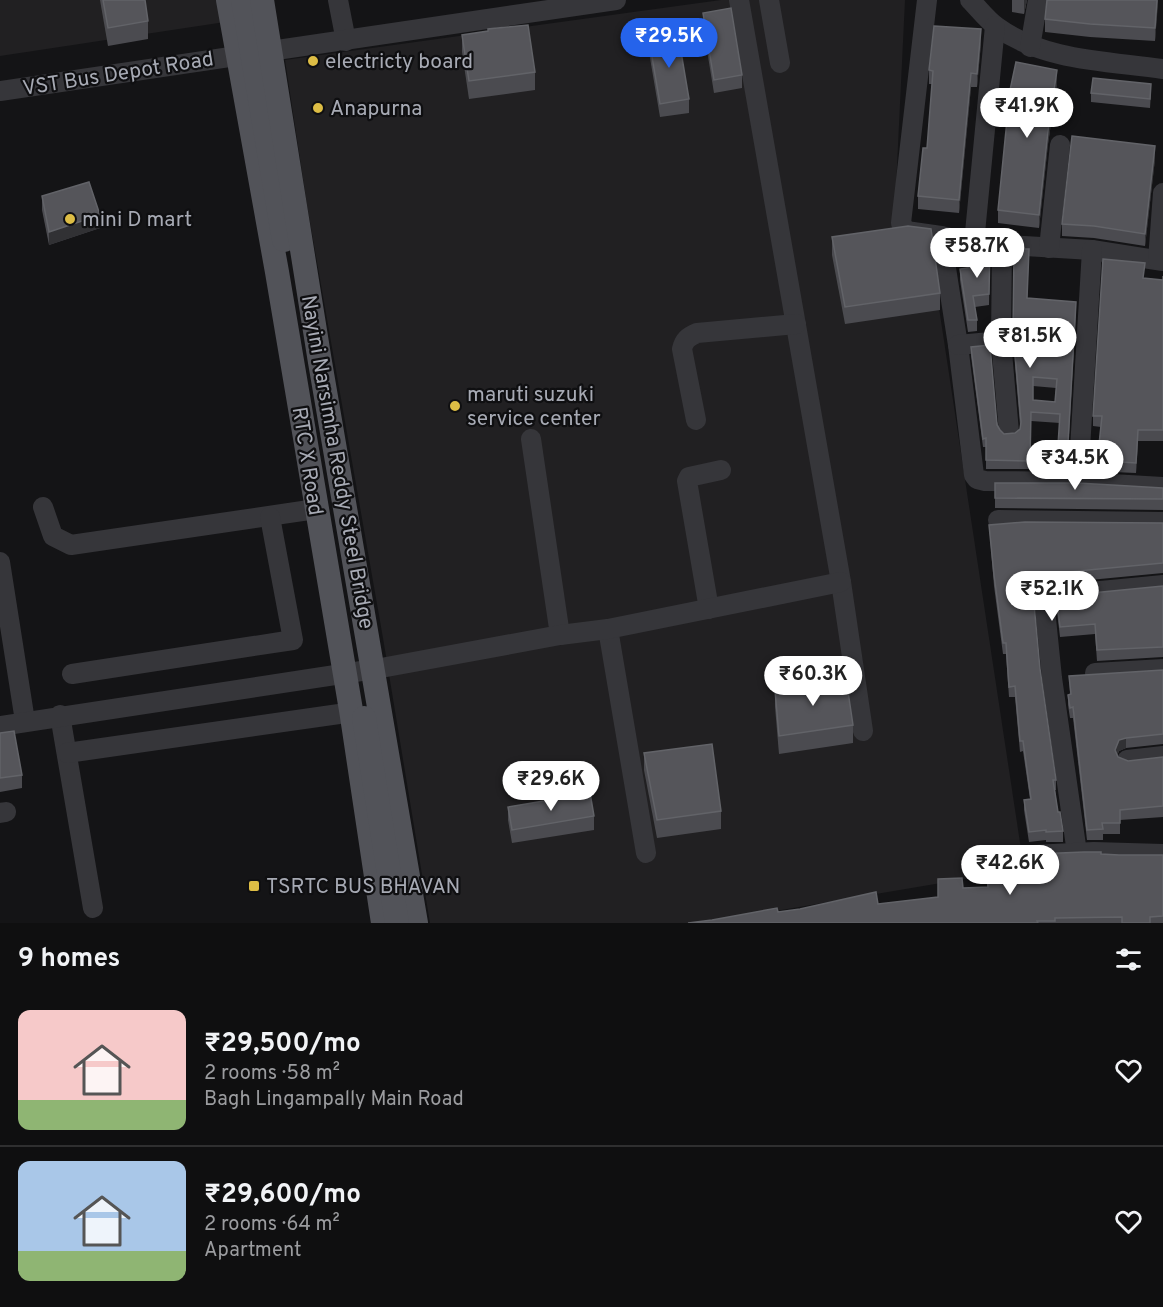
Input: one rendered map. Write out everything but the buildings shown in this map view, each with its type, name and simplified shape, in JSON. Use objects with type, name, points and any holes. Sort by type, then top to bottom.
[{"type":"main road","name":"RTC X Road","points":[[228,0],[277,272],[351,710],[383,923]]},
{"type":"main road","name":"Nayini Narsimha Reddy Steel Bridge","points":[[243,0],[334,531],[397,923]]},
{"type":"main road","name":"Nayini Narsimha Reddy Steel Bridge","points":[[262,0],[416,923]]},
{"type":"main road","name":"RTC X Road","points":[[273,0],[329,359],[424,923]]},
{"type":"street","points":[[338,0],[346,41]]},
{"type":"street","name":"VST Bus Depot Road","points":[[0,91],[616,0]]},
{"type":"street","points":[[739,0],[842,582],[863,731]]},
{"type":"street","points":[[769,0],[780,63]]},
{"type":"street","points":[[927,0],[901,223],[906,231],[974,243],[1092,250],[1161,260],[1163,193]]},
{"type":"street","points":[[970,0],[995,26],[1030,47],[1069,56],[1163,69]]},
{"type":"street","points":[[1030,47],[1038,0]]},
{"type":"street","points":[[974,243],[995,26]]},
{"type":"street","points":[[1049,248],[1060,146]]},
{"type":"street","points":[[941,236],[958,345],[974,475],[977,479],[1163,487]]},
{"type":"street","points":[[1002,245],[1001,341],[1009,432]]},
{"type":"street","points":[[1078,482],[1092,250]]},
{"type":"street","points":[[696,420],[682,349],[688,337],[697,333],[796,324]]},
{"type":"street","points":[[958,345],[1001,341]]},
{"type":"street","points":[[531,439],[560,635]]},
{"type":"street","points":[[709,609],[687,481],[689,477],[721,470]]},
{"type":"street","points":[[43,507],[53,536],[71,545],[316,509]]},
{"type":"street","points":[[72,674],[293,640],[270,517]]},
{"type":"street","points":[[998,520],[1163,522]]},
{"type":"street","points":[[0,562],[25,721]]},
{"type":"street","points":[[0,726],[381,668],[560,635],[608,629],[842,582]]},
{"type":"street","points":[[1077,853],[1052,678],[1045,609],[1052,597],[1059,595],[1163,585]]},
{"type":"street","points":[[608,629],[646,853]]},
{"type":"street","points":[[1095,673],[1163,669]]},
{"type":"street","points":[[67,753],[351,710]]},
{"type":"street","points":[[60,716],[93,908]]},
{"type":"street","points":[[1127,760],[1163,756]]},
{"type":"street","points":[[1033,855],[1163,854]]},
{"type":"shaded area","points":[[0,0],[222,0],[225,22],[0,56]]},
{"type":"shaded area","points":[[721,0],[905,0],[893,249],[931,255],[1024,869],[704,923],[430,923],[307,205],[285,60]]},
{"type":"place","name":"electricty board","points":[[313,61]]},
{"type":"place","name":"Anapurna","points":[[318,108]]},
{"type":"place","name":"mini D mart","points":[[70,219]]},
{"type":"place","name":"maruti suzuki service center","points":[[455,406]]},
{"type":"place","name":"TSRTC BUS BHAVAN","points":[[254,886]]}]
